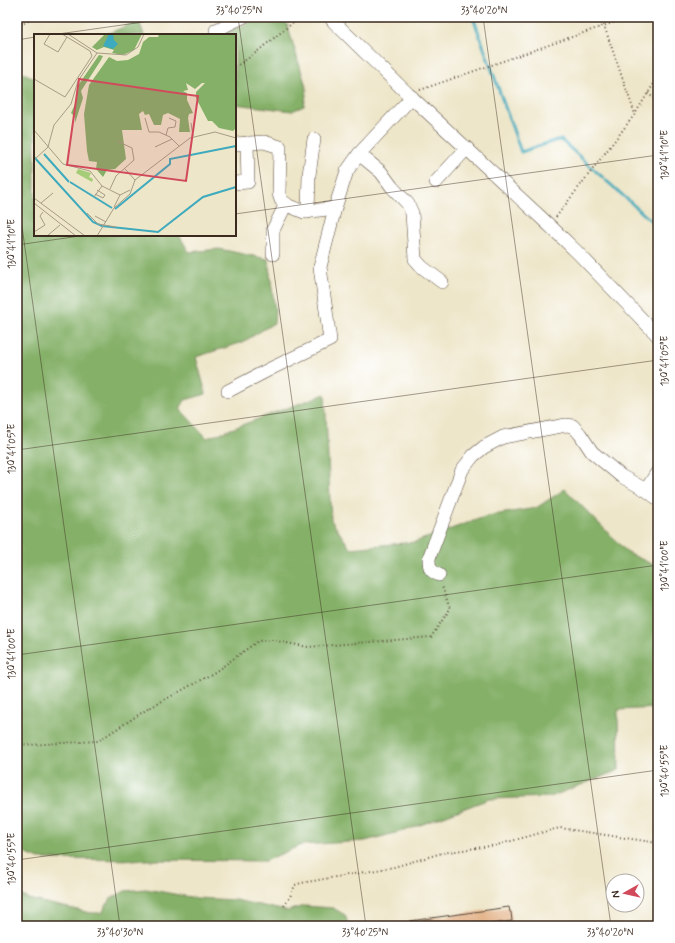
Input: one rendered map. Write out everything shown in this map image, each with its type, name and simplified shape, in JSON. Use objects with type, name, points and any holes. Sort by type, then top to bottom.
[{"type":"street","points":[[216,30],[243,17]]},
{"type":"street","points":[[330,17],[410,95],[549,225],[658,336]]},
{"type":"street","points":[[228,391],[330,340],[320,267],[335,208],[347,171],[359,154],[410,95]]},
{"type":"street","points":[[308,212],[309,175],[314,139]]},
{"type":"street","points":[[236,183],[248,182],[241,144],[264,142],[280,148],[279,194],[281,200],[289,206],[304,212],[335,208]]},
{"type":"street","points":[[436,182],[467,148]]},
{"type":"street","points":[[359,154],[381,172],[392,187],[408,204],[412,213],[415,259],[422,267],[442,282]]},
{"type":"street","points":[[273,254],[273,230],[286,204]]},
{"type":"street","points":[[438,575],[429,567],[429,558],[462,470],[473,456],[484,447],[503,437],[566,425],[573,426],[592,452],[615,472],[646,490],[658,499]]},
{"type":"street","points":[[646,490],[658,472]]},
{"type":"path","points":[[17,26],[34,17]]},
{"type":"path","points":[[236,67],[300,17]]},
{"type":"path","points":[[601,17],[635,114]]},
{"type":"path","points":[[410,95],[629,17]]},
{"type":"path","points":[[549,225],[635,114],[658,77]]},
{"type":"path","points":[[648,93],[658,103]]},
{"type":"path","points":[[17,742],[28,745],[98,741],[146,710],[215,672],[258,641],[272,640],[308,647],[431,637],[450,609],[438,575]]},
{"type":"path","points":[[284,906],[295,885],[301,883],[394,867],[442,853],[497,845],[560,828],[658,843]]},
{"type":"green space","points":[[261,17],[268,17],[287,24],[307,90],[304,106],[292,111],[236,104],[236,34],[224,34]]},
{"type":"green space","points":[[139,21],[144,34],[106,34]]},
{"type":"green space","points":[[23,73],[34,78],[34,236],[180,236],[189,252],[219,249],[268,259],[275,310],[274,323],[243,342],[196,357],[206,394],[185,400],[180,409],[207,438],[325,394],[331,520],[350,548],[415,542],[487,516],[536,508],[565,489],[628,553],[654,565],[658,575],[658,708],[618,710],[619,770],[550,797],[489,799],[407,830],[365,841],[301,845],[265,861],[39,859],[17,850],[17,77]]},
{"type":"green space","points":[[146,889],[196,898],[235,900],[287,911],[304,906],[333,908],[345,915],[348,923],[347,926],[17,926],[17,893],[28,899],[91,913],[102,913],[110,899],[125,891]]},
{"type":"building","points":[[509,907],[512,921],[484,926],[411,926],[410,921]]},
{"type":"waterway","points":[[473,17],[521,152],[561,140],[658,227]]}]
